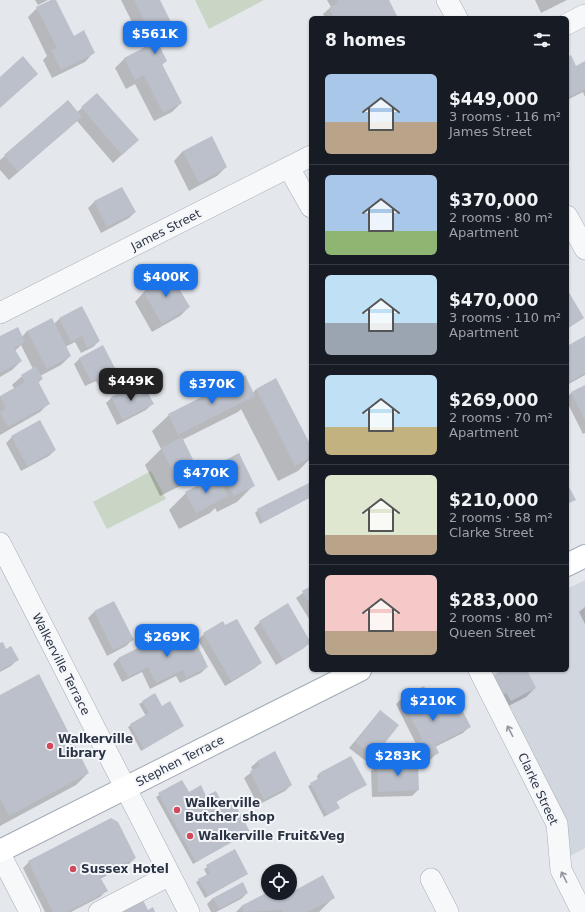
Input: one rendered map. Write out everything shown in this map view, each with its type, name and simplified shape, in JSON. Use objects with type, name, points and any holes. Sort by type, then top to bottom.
[{"type":"main road","points":[[569,564],[585,556]]},
{"type":"main road","name":"Stephen Terrace","points":[[0,852],[356,672]]},
{"type":"street","points":[[447,0],[456,16]]},
{"type":"street","points":[[569,23],[585,15]]},
{"type":"street","name":"James Street","points":[[0,314],[309,157]]},
{"type":"street","points":[[289,168],[309,203]]},
{"type":"street","points":[[569,220],[585,249]]},
{"type":"street","name":"Walkerville Terrace","points":[[0,543],[189,912]]},
{"type":"street","name":"Clarke Street","points":[[481,672],[557,824],[561,870],[582,912]]},
{"type":"street","points":[[0,852],[30,912]]},
{"type":"street","points":[[99,912],[170,875]]},
{"type":"street","points":[[431,879],[448,912]]},
{"type":"shaded area","points":[[585,580],[585,848],[566,858],[482,672],[569,672],[569,588]]},
{"type":"green space","points":[[195,0],[264,0],[209,29]]},
{"type":"green space","points":[[151,471],[166,499],[107,529],[93,502]]},
{"type":"building","points":[[51,0],[56,0],[74,36],[84,30],[95,53],[61,70],[51,50],[57,48],[36,7]]},
{"type":"building","points":[[134,0],[160,0],[176,32],[157,41],[167,61],[162,64],[182,103],[163,113],[144,75],[135,80],[124,58],[155,42]]},
{"type":"building","points":[[336,0],[389,0],[397,16],[333,16],[329,8],[338,3]]},
{"type":"building","points":[[571,55],[576,66],[585,61],[585,89],[569,97],[569,56]]},
{"type":"building","points":[[23,56],[38,74],[0,108],[0,77]]},
{"type":"building","points":[[97,93],[139,140],[122,155],[81,107]]},
{"type":"building","points":[[68,100],[82,117],[18,172],[4,155]]},
{"type":"building","points":[[212,136],[227,167],[199,183],[183,151]]},
{"type":"building","points":[[122,187],[136,212],[107,227],[94,201]]},
{"type":"building","points":[[169,272],[190,307],[162,324],[144,293],[154,286],[151,282]]},
{"type":"building","points":[[569,292],[584,318],[569,328]]},
{"type":"building","points":[[82,306],[100,341],[87,348],[82,336],[71,342],[59,318]]},
{"type":"building","points":[[52,318],[71,356],[47,369],[27,331]]},
{"type":"building","points":[[18,327],[25,342],[14,348],[22,361],[0,373],[0,336]]},
{"type":"building","points":[[585,336],[585,373],[569,382],[569,345]]},
{"type":"building","points":[[103,345],[121,380],[108,387],[102,376],[91,381],[79,358]]},
{"type":"building","points":[[36,366],[43,379],[38,381],[50,404],[8,427],[0,412],[6,409],[0,396],[25,382],[21,375]]},
{"type":"building","points":[[245,375],[255,396],[178,435],[168,414]]},
{"type":"building","points":[[276,378],[309,442],[309,458],[295,466],[256,389]]},
{"type":"building","points":[[135,384],[140,395],[147,391],[154,404],[123,420],[111,397]]},
{"type":"building","points":[[585,385],[585,421],[571,392]]},
{"type":"building","points":[[40,420],[56,450],[27,466],[11,436]]},
{"type":"building","points":[[182,437],[198,470],[177,480],[161,448]]},
{"type":"building","points":[[239,453],[255,486],[234,496],[218,464]]},
{"type":"building","points":[[217,476],[228,496],[196,513],[185,492]]},
{"type":"building","points":[[309,483],[309,498],[263,522],[257,509]]},
{"type":"building","points":[[569,487],[576,500],[569,503]]},
{"type":"building","points":[[309,587],[309,603],[302,591]]},
{"type":"building","points":[[114,601],[134,640],[113,650],[94,611]]},
{"type":"building","points":[[288,603],[309,640],[309,644],[283,660],[259,621]]},
{"type":"building","points":[[237,619],[262,663],[231,681],[203,633],[223,621],[225,625]]},
{"type":"building","points":[[189,628],[208,667],[186,678],[183,670],[156,683],[148,667],[128,677],[118,658],[142,646],[144,650]]},
{"type":"building","points":[[3,642],[6,649],[11,646],[19,660],[0,670],[0,643]]},
{"type":"building","points":[[500,672],[528,672],[536,688],[511,701],[506,693],[499,697],[489,678]]},
{"type":"building","name":"Walkerville Library","points":[[39,674],[89,773],[9,816],[0,799],[0,695]]},
{"type":"building","points":[[424,686],[438,715],[459,704],[471,727],[435,745],[439,753],[423,761],[414,744],[422,739],[401,698]]},
{"type":"building","points":[[155,693],[162,706],[170,701],[184,726],[144,749],[130,724],[149,713],[142,701]]},
{"type":"building","points":[[380,710],[399,725],[374,757],[355,742]]},
{"type":"building","points":[[275,751],[292,785],[264,800],[250,771],[260,766],[257,761]]},
{"type":"building","points":[[351,756],[367,785],[336,801],[340,808],[327,815],[310,783],[321,777],[319,773]]},
{"type":"building","points":[[418,762],[419,790],[378,792],[377,764]]},
{"type":"building","points":[[182,780],[189,792],[201,785],[206,796],[216,791],[222,803],[232,798],[250,832],[196,862],[158,793]]},
{"type":"building","name":"Sussex Hotel","points":[[111,818],[118,822],[136,858],[100,877],[108,891],[67,912],[53,912],[28,861]]},
{"type":"building","points":[[235,849],[248,874],[208,896],[198,879],[210,873],[206,865]]},
{"type":"building","points":[[323,875],[335,898],[307,912],[283,912],[282,910],[244,912],[241,906],[261,896],[261,900],[297,900],[297,889]]},
{"type":"building","points":[[243,882],[248,893],[219,909],[213,898]]},
{"type":"building","points":[[143,900],[148,910],[153,907],[155,912],[119,912]]},
{"type":"place","name":"Walkerville Library","points":[[50,746]]},
{"type":"place","name":"Walkerville Butcher shop","points":[[177,810]]},
{"type":"place","name":"Walkerville Fruit&Veg","points":[[190,836]]},
{"type":"place","name":"Sussex Hotel","points":[[73,869]]}]
